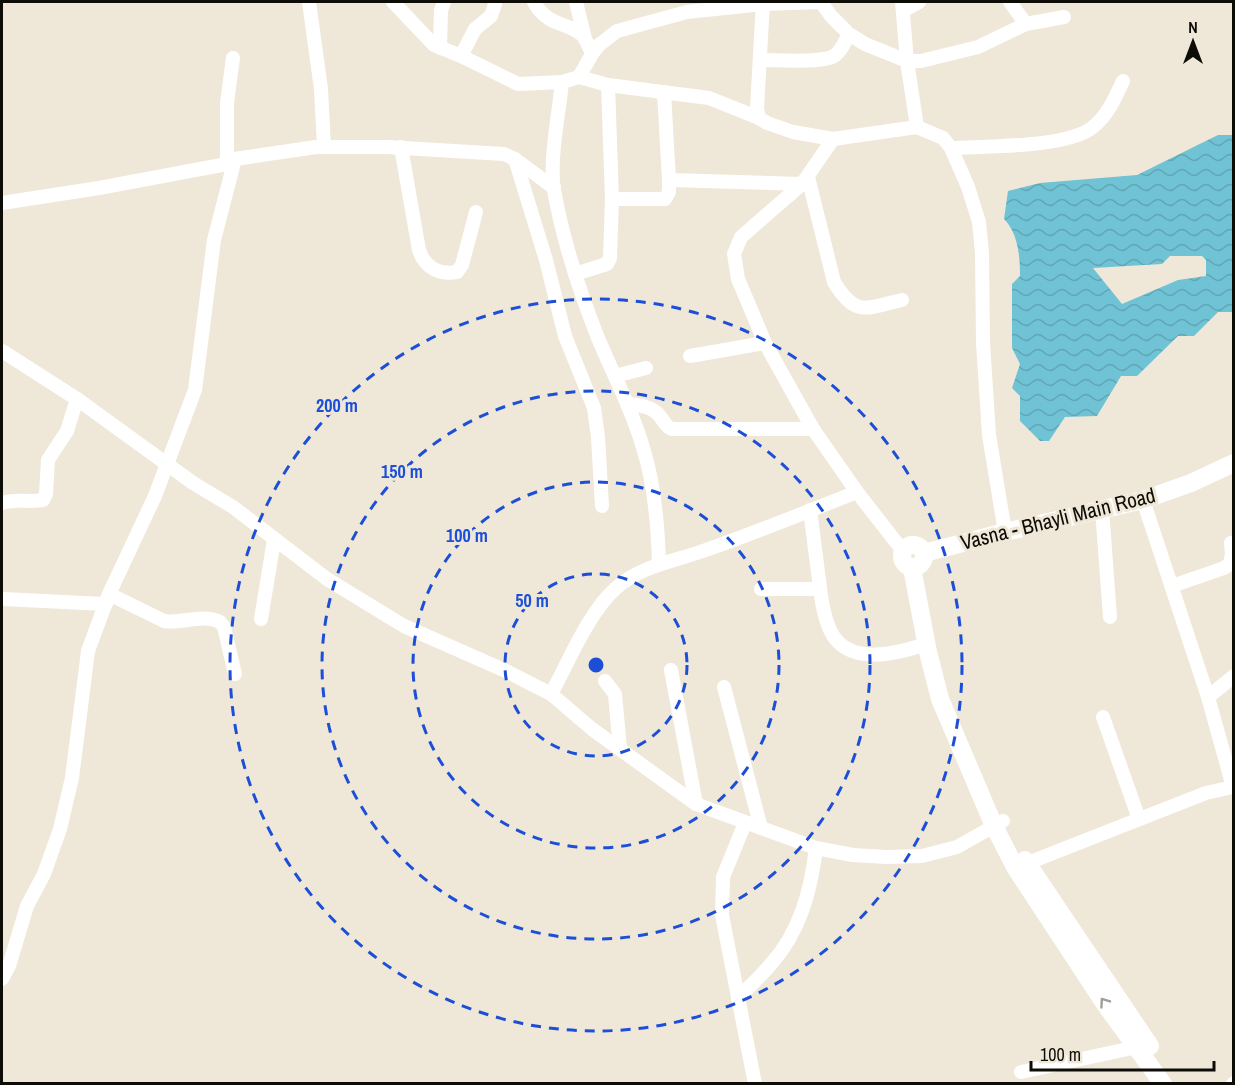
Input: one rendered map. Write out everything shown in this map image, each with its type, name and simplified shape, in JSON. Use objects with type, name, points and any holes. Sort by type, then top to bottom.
[{"type":"main road","name":"Vasna - Bhayli Main Road","points":[[924,553],[1143,500],[1191,483],[1233,463]]},
{"type":"main road","name":"Vasna - Bhayli Main Road","points":[[1191,483],[1233,476]]},
{"type":"main road","points":[[912,568],[921,564],[924,553],[919,547],[912,545],[903,551],[903,561],[912,568],[927,648],[940,699],[999,823],[1020,865],[1105,1004],[1163,1083]]},
{"type":"main road","points":[[1020,865],[1147,1040],[1173,1083]]},
{"type":"street","points":[[309,2],[321,89],[324,147]]},
{"type":"street","points":[[393,2],[434,45],[518,84],[562,82],[579,77],[608,85],[709,98],[793,132],[833,140],[917,127],[943,138],[951,148],[968,187],[979,222],[989,435],[1005,532]]},
{"type":"street","points":[[440,48],[441,10],[444,2]]},
{"type":"street","points":[[534,2],[540,13],[579,33],[585,39]]},
{"type":"street","points":[[576,2],[585,39],[592,54]]},
{"type":"street","points":[[579,77],[599,45],[617,31],[687,7],[821,2],[831,16],[865,44],[907,61],[921,61],[978,47],[1026,24],[1064,17]]},
{"type":"street","points":[[917,127],[907,61],[903,6],[919,2]]},
{"type":"street","points":[[1010,2],[1026,24]]},
{"type":"street","points":[[759,118],[757,108],[763,3]]},
{"type":"street","points":[[461,56],[475,29],[491,16],[495,4]]},
{"type":"street","points":[[760,60],[821,59],[834,56],[849,33]]},
{"type":"street","points":[[2,979],[9,966],[27,906],[45,874],[60,829],[72,778],[88,651],[108,599],[155,496],[195,390],[214,240],[231,161],[226,103],[233,58]]},
{"type":"street","points":[[951,148],[1046,142],[1081,135],[1093,128],[1107,114],[1123,81]]},
{"type":"street","points":[[562,82],[555,150],[554,188],[584,303],[645,453],[653,488],[659,564]]},
{"type":"street","points":[[575,274],[607,264],[610,258],[612,199],[608,85]]},
{"type":"street","points":[[612,199],[665,199],[669,192],[664,92]]},
{"type":"street","points":[[833,140],[805,180],[741,237],[734,254],[738,279],[765,343],[813,429],[857,492],[903,551]]},
{"type":"street","points":[[2,203],[99,188],[231,161],[316,147],[394,147],[504,154],[515,159],[554,188]]},
{"type":"street","points":[[394,147],[419,250],[422,260],[430,267],[444,274],[456,272],[462,265],[476,212]]},
{"type":"street","points":[[515,159],[546,260],[565,336],[594,408],[602,506]]},
{"type":"street","points":[[669,180],[805,180]]},
{"type":"street","points":[[805,180],[834,282],[842,295],[857,308],[902,300]]},
{"type":"street","points":[[690,356],[765,343]]},
{"type":"street","points":[[2,351],[36,375],[77,399],[167,464],[233,507],[327,579],[404,626],[506,671],[551,694],[620,749],[696,804],[816,848],[864,856],[922,856],[957,847],[999,823]]},
{"type":"street","points":[[615,376],[646,368]]},
{"type":"street","points":[[2,503],[14,499],[43,500],[46,494],[48,460],[68,431],[77,399]]},
{"type":"street","points":[[627,404],[652,409],[658,413],[668,428],[672,429],[813,429]]},
{"type":"street","points":[[551,694],[601,604],[615,588],[636,574],[659,564],[702,552],[857,492]]},
{"type":"street","points":[[1020,865],[1206,793],[1233,788],[1208,697],[1143,500]]},
{"type":"street","points":[[1102,509],[1110,617]]},
{"type":"street","points":[[810,510],[823,610],[830,632],[842,645],[859,653],[882,655],[927,648]]},
{"type":"street","points":[[261,619],[274,540]]},
{"type":"street","points":[[1172,586],[1230,564],[1231,543]]},
{"type":"street","points":[[761,589],[820,589]]},
{"type":"street","points":[[2,599],[108,599],[164,621],[206,618],[220,622],[224,627],[235,674]]},
{"type":"street","points":[[671,670],[696,804]]},
{"type":"street","points":[[1208,697],[1233,676]]},
{"type":"street","points":[[605,681],[615,694],[620,749]]},
{"type":"street","points":[[724,687],[761,828]]},
{"type":"street","points":[[1103,717],[1139,819]]},
{"type":"street","points":[[746,823],[723,877],[722,915],[755,1083]]},
{"type":"street","points":[[738,998],[773,963],[792,934],[807,901],[816,848]]},
{"type":"street","points":[[1021,1072],[1137,1047]]},
{"type":"water","points":[[1218,135],[1233,135],[1233,312],[1218,312],[1194,336],[1178,336],[1137,376],[1121,376],[1097,416],[1065,417],[1049,441],[1040,441],[1020,421],[1020,396],[1012,388],[1020,364],[1012,348],[1012,284],[1020,276],[1020,268],[1015,238],[1004,219],[1008,191],[1040,183],[1137,175]],"holes":[[[1170,256],[1202,256],[1206,260],[1206,276],[1178,280],[1122,304],[1093,268],[1162,264]]]}]
